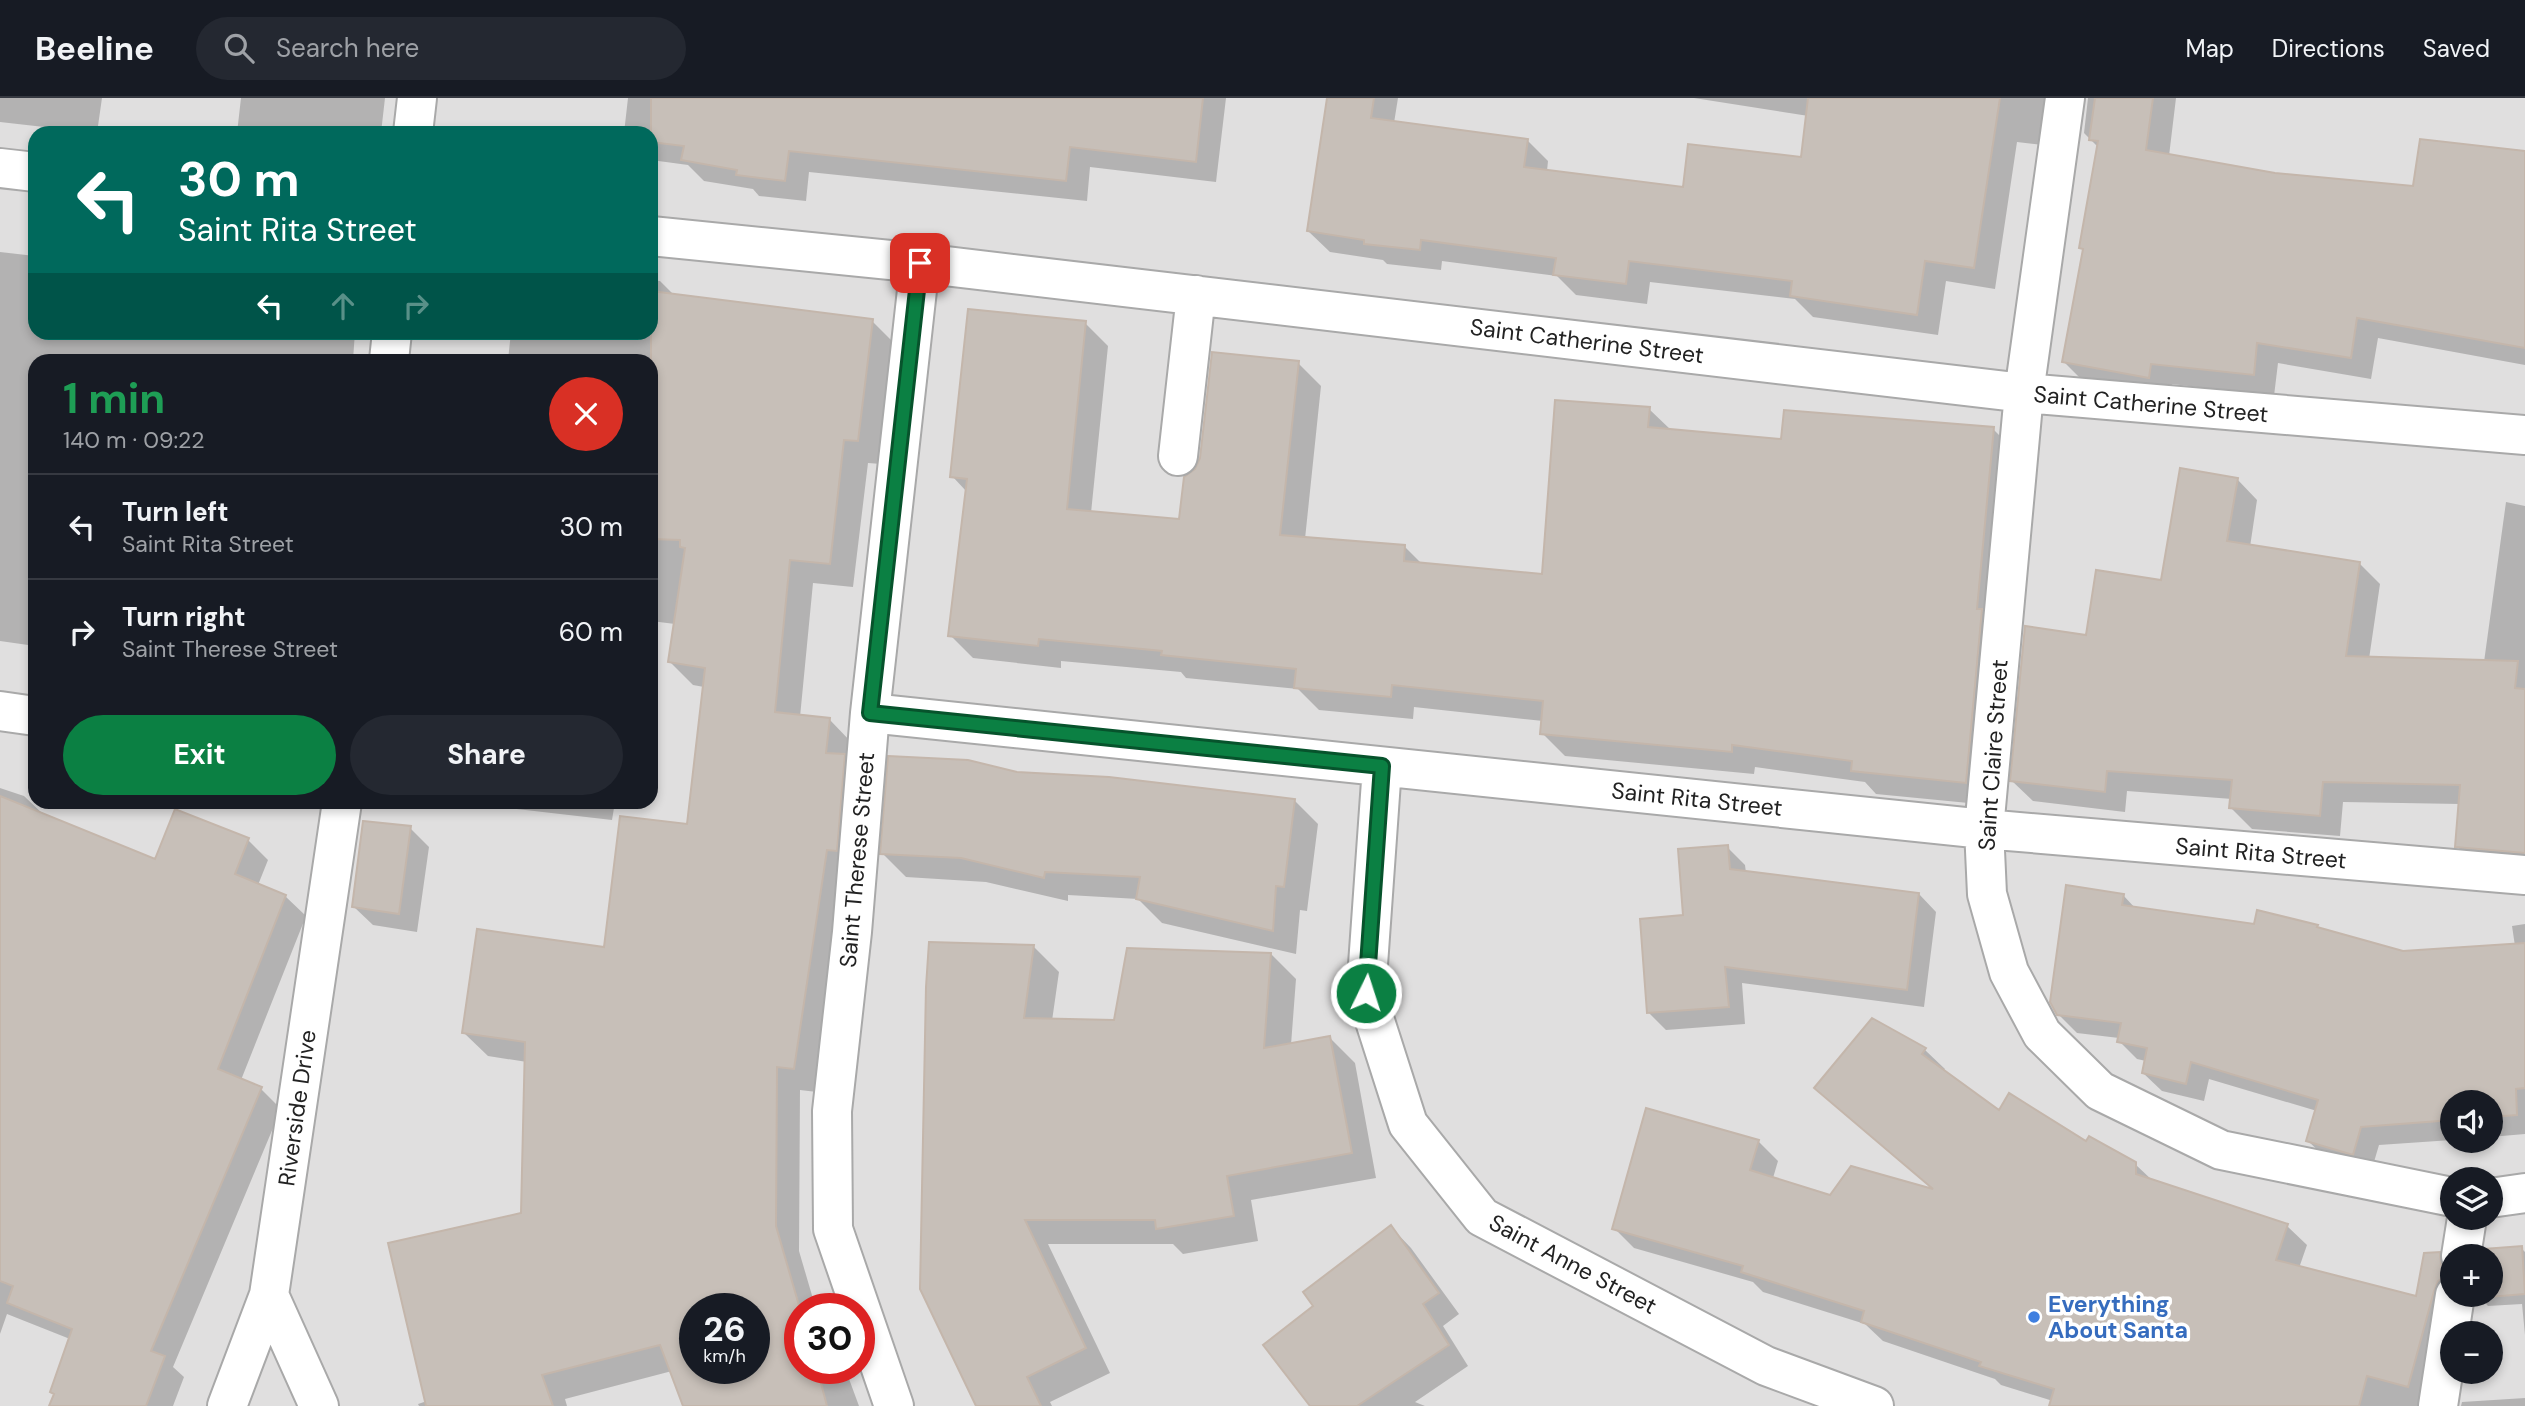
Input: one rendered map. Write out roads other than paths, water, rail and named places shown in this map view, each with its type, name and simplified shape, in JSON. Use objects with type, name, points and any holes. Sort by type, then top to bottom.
[{"type":"street","points":[[414,126],[417,98]]},
{"type":"street","name":"Saint Claire Street","points":[[2065,98],[2024,393],[1984,829],[1987,894],[2009,972],[2042,1034],[2100,1091],[2221,1150],[2440,1195]]},
{"type":"street","points":[[0,168],[28,171]]},
{"type":"street","name":"Saint Catherine Street","points":[[658,237],[920,263],[2024,393],[2525,435]]},
{"type":"street","name":"Saint Therese Street","points":[[894,1406],[833,1229],[832,1111],[852,932],[870,713],[920,263]]},
{"type":"street","points":[[1178,456],[1196,295]]},
{"type":"street","points":[[0,711],[28,715]]},
{"type":"street","name":"Saint Rita Street","points":[[870,713],[1984,829],[2525,875]]},
{"type":"street","name":"Saint Anne Street","points":[[1382,766],[1366,993],[1408,1124],[1482,1217],[1766,1366],[1874,1406]]},
{"type":"street","name":"Riverside Drive","points":[[227,1406],[269,1296],[341,809]]},
{"type":"street","points":[[2503,1196],[2525,1193]]},
{"type":"street","points":[[269,1296],[319,1406]]},
{"type":"street","points":[[2438,1406],[2453,1307]]},
{"type":"place","name":"Everything About Santa","points":[[2034,1317]]}]
